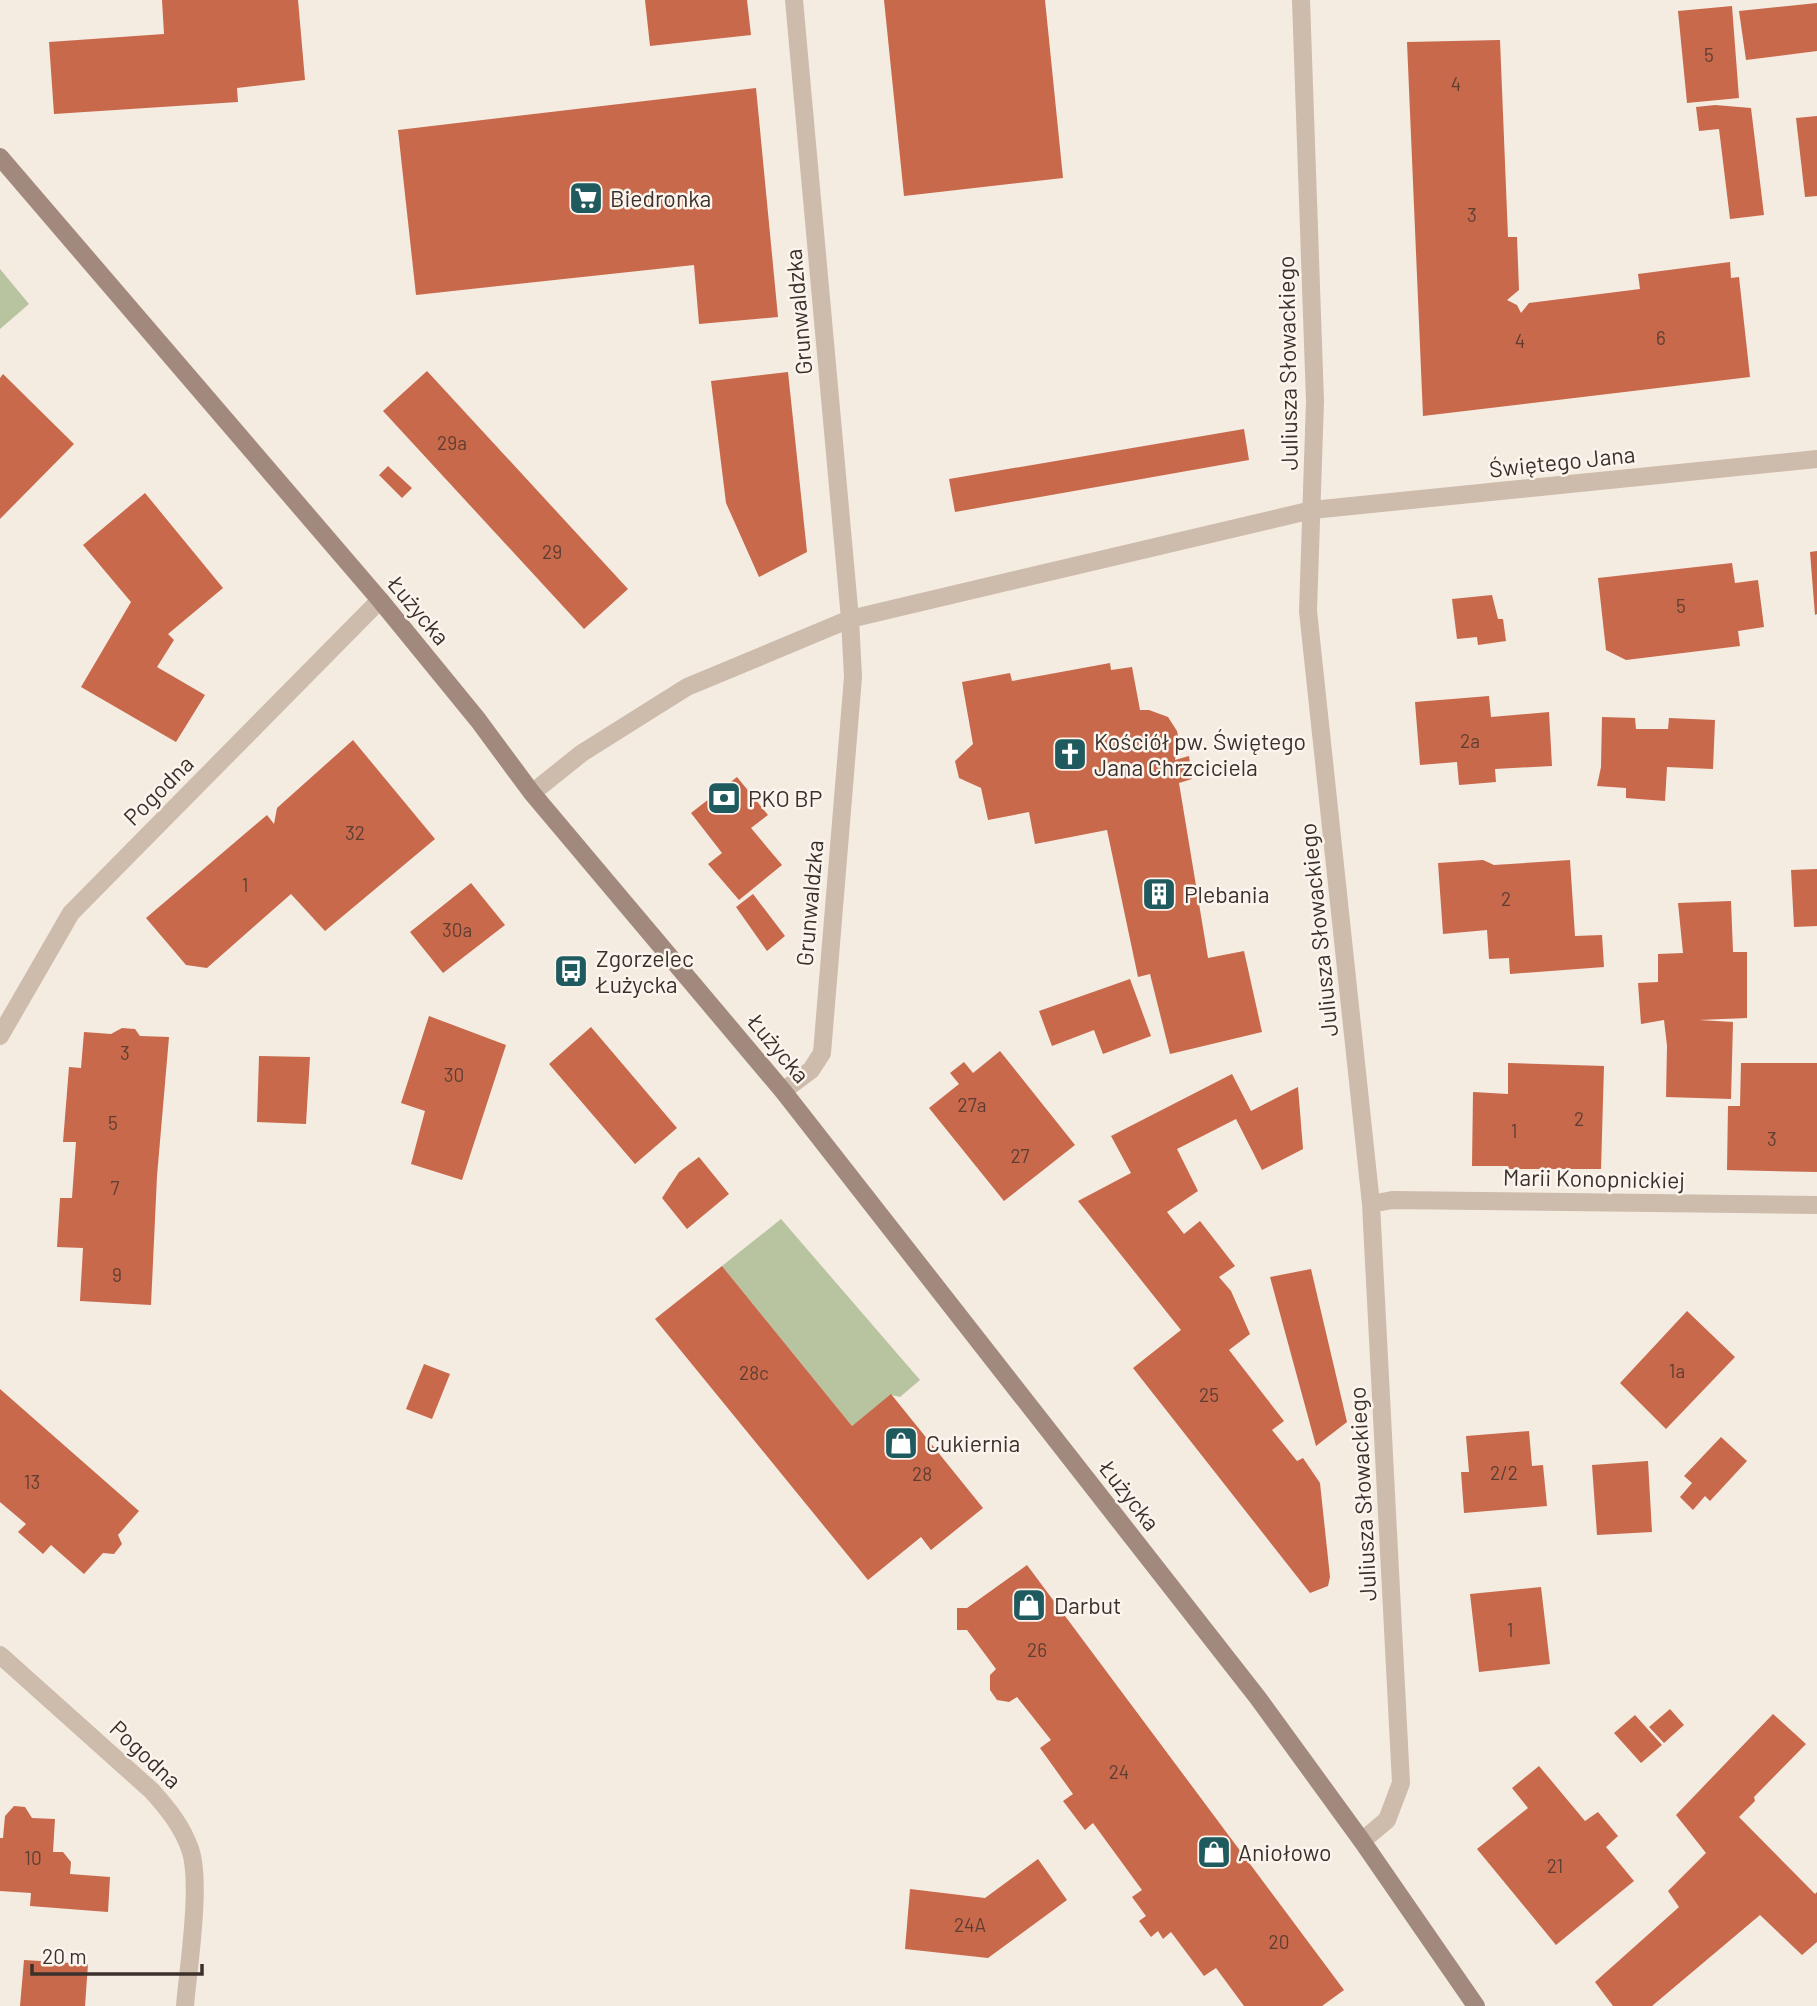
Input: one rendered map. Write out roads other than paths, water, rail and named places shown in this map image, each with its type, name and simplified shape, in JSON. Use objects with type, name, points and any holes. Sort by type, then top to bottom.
[{"type":"main road","name":"Łużycka","points":[[0,157],[380,600],[478,720],[532,793],[783,1091],[1258,1698],[1362,1841],[1476,2006]]},
{"type":"street","name":"Grunwaldzka","points":[[783,1091],[811,1070],[822,1053],[853,677],[794,0]]},
{"type":"street","name":"Juliusza Słowackiego","points":[[1301,0],[1315,401],[1308,611],[1371,1204],[1401,1783],[1387,1820],[1362,1841]]},
{"type":"street","name":"Świętego Jana","points":[[1312,510],[1817,459]]},
{"type":"street","points":[[532,793],[582,753],[687,687],[850,619],[1312,510]]},
{"type":"street","name":"Pogodna","points":[[0,1037],[71,913],[380,600]]},
{"type":"street","name":"Marii Konopnickiej","points":[[1371,1204],[1392,1200],[1817,1205]]},
{"type":"street","name":"Pogodna","points":[[0,1655],[152,1791],[175,1816],[192,1852],[194,1887],[185,2006]]},
{"type":"place","name":"Biedronka","points":[[586,198]]},
{"type":"place","name":"Kościół pw. Świętego Jana Chrzciciela","points":[[1070,754]]},
{"type":"place","name":"PKO BP","points":[[724,798]]},
{"type":"place","name":"Plebania","points":[[1159,894]]},
{"type":"place","name":"Zgorzelec Łużycka","points":[[571,971]]},
{"type":"place","name":"Cukiernia","points":[[901,1443]]},
{"type":"place","name":"Darbut","points":[[1029,1605]]},
{"type":"place","name":"Aniołowo","points":[[1214,1852]]}]
